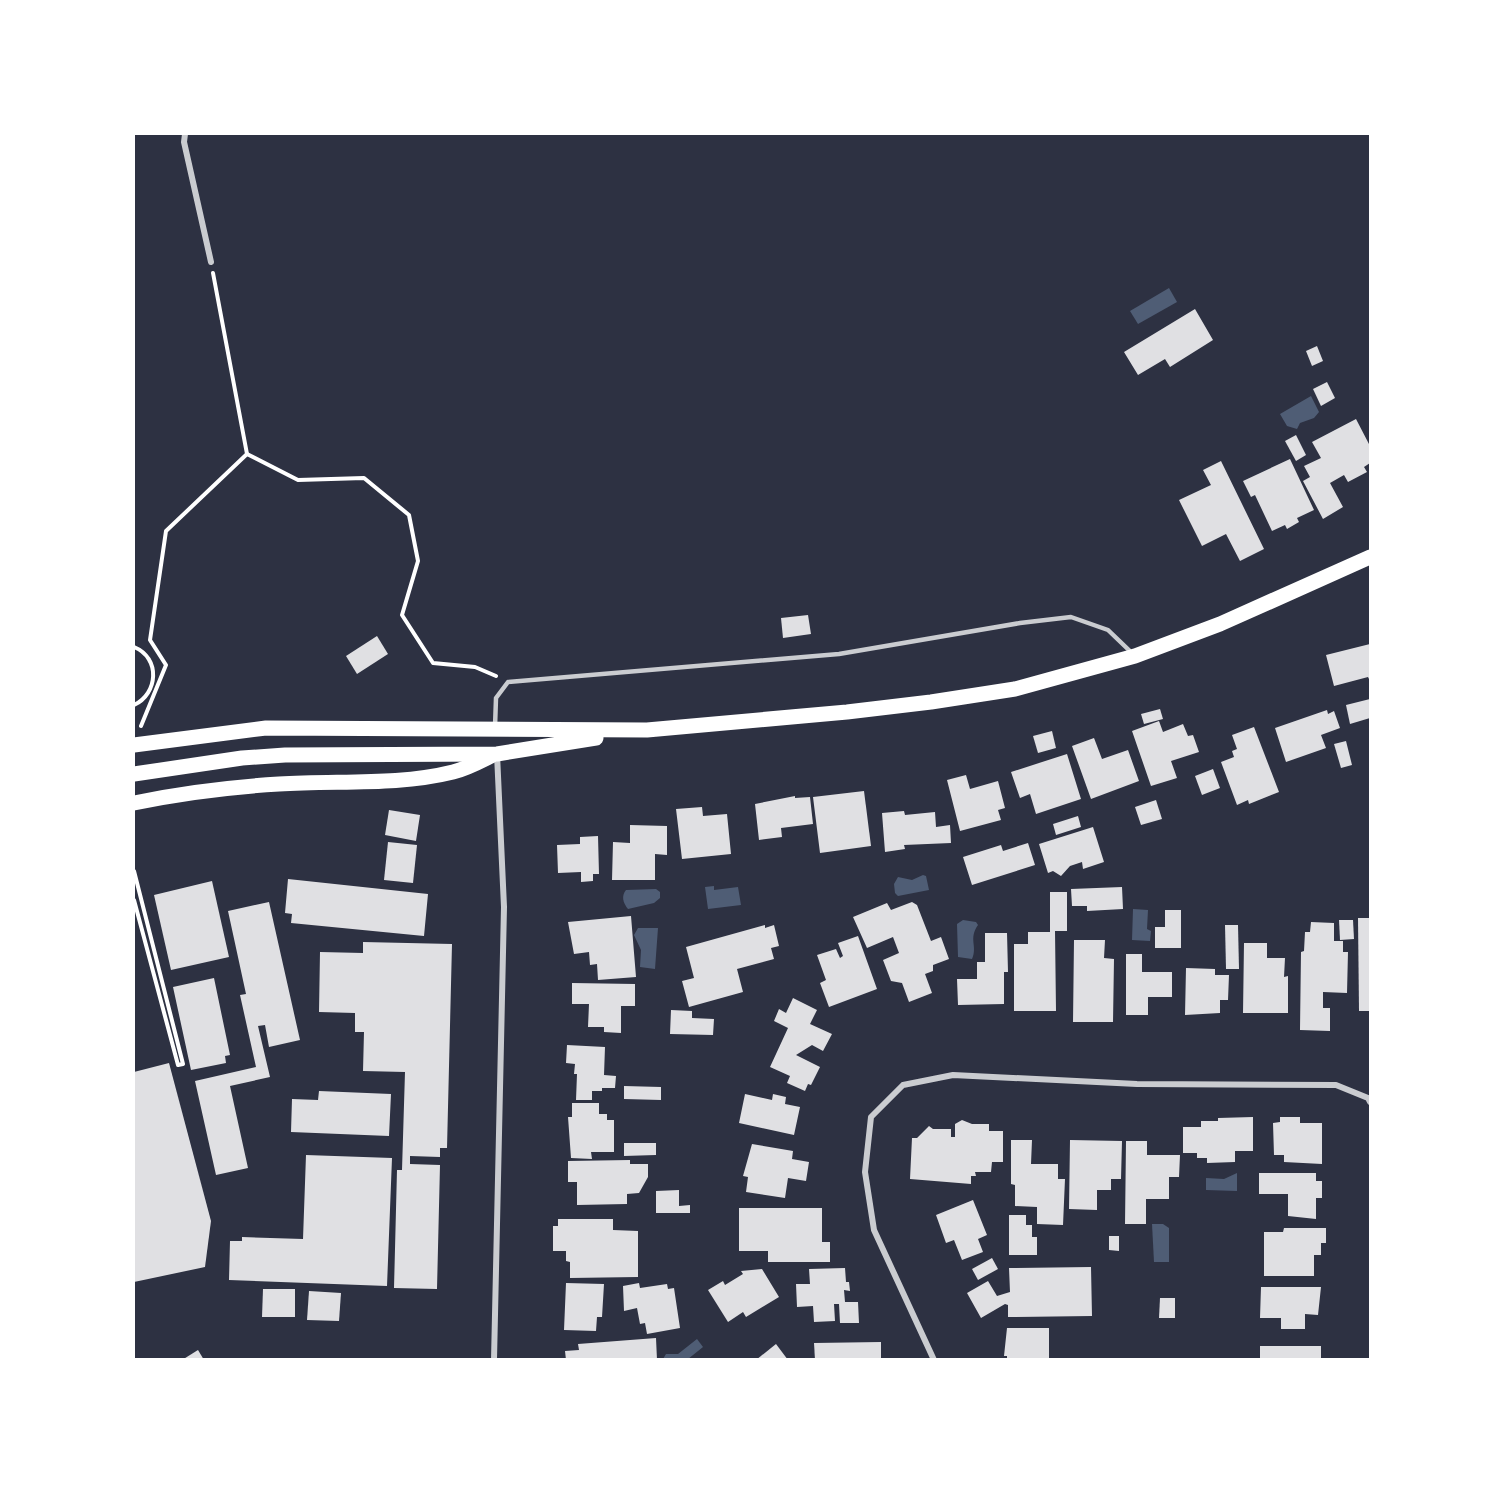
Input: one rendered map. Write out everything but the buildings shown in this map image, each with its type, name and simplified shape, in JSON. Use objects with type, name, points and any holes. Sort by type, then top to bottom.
[{"type":"main road","points":[[134,774],[222,761],[285,755],[497,754],[647,730],[847,712],[1015,689],[1135,656],[1221,624],[1371,557]]},
{"type":"main road","points":[[136,739],[266,728],[647,730]]},
{"type":"main road","points":[[495,730],[497,754]]},
{"type":"main road","points":[[134,803],[203,791],[279,784],[372,781],[426,776],[454,772],[497,754]]},
{"type":"street","points":[[185,134],[184,142],[211,261]]},
{"type":"street","points":[[494,1359],[504,907],[497,754]]},
{"type":"street","points":[[934,1359],[874,1230],[865,1172],[871,1117],[903,1085],[953,1075],[1137,1084],[1336,1085],[1368,1098],[1371,1102]]},
{"type":"lane","points":[[495,730],[496,698],[508,681],[839,654],[1020,623],[1071,617],[1108,630],[1135,656]]},
{"type":"path","points":[[211,261],[247,454]]},
{"type":"path","points":[[247,454],[298,480],[364,478],[409,515],[418,561],[402,615],[433,663],[475,667],[508,681]]},
{"type":"path","points":[[136,739],[166,665],[150,640],[166,531],[247,454]]},
{"type":"path","points":[[134,647],[150,661],[153,680],[149,694],[134,705]]},
{"type":"path","points":[[134,870],[183,1064],[178,1065],[134,900]]},
{"type":"water","points":[[1169,288],[1177,302],[1138,324],[1130,311]]},
{"type":"water","points":[[1311,396],[1319,412],[1314,418],[1300,423],[1297,429],[1287,426],[1280,414]]},
{"type":"water","points":[[926,876],[929,890],[898,896],[895,893],[894,884],[898,877],[912,880]]},
{"type":"water","points":[[714,886],[714,890],[738,887],[741,905],[708,909],[705,887]]},
{"type":"water","points":[[656,889],[660,892],[660,898],[654,903],[628,909],[625,904],[623,897],[626,890]]},
{"type":"water","points":[[1133,909],[1148,910],[1147,929],[1151,931],[1150,941],[1132,940]]},
{"type":"water","points":[[963,920],[976,922],[978,925],[973,938],[972,959],[958,957],[957,924]]},
{"type":"water","points":[[638,928],[658,928],[655,969],[640,967],[641,950],[634,935]]},
{"type":"water","points":[[1237,1173],[1237,1191],[1206,1190],[1206,1178],[1224,1179]]},
{"type":"water","points":[[1152,1224],[1163,1224],[1169,1228],[1169,1262],[1154,1262]]},
{"type":"water","points":[[697,1339],[703,1347],[688,1359],[663,1359],[666,1354],[678,1354]]}]
